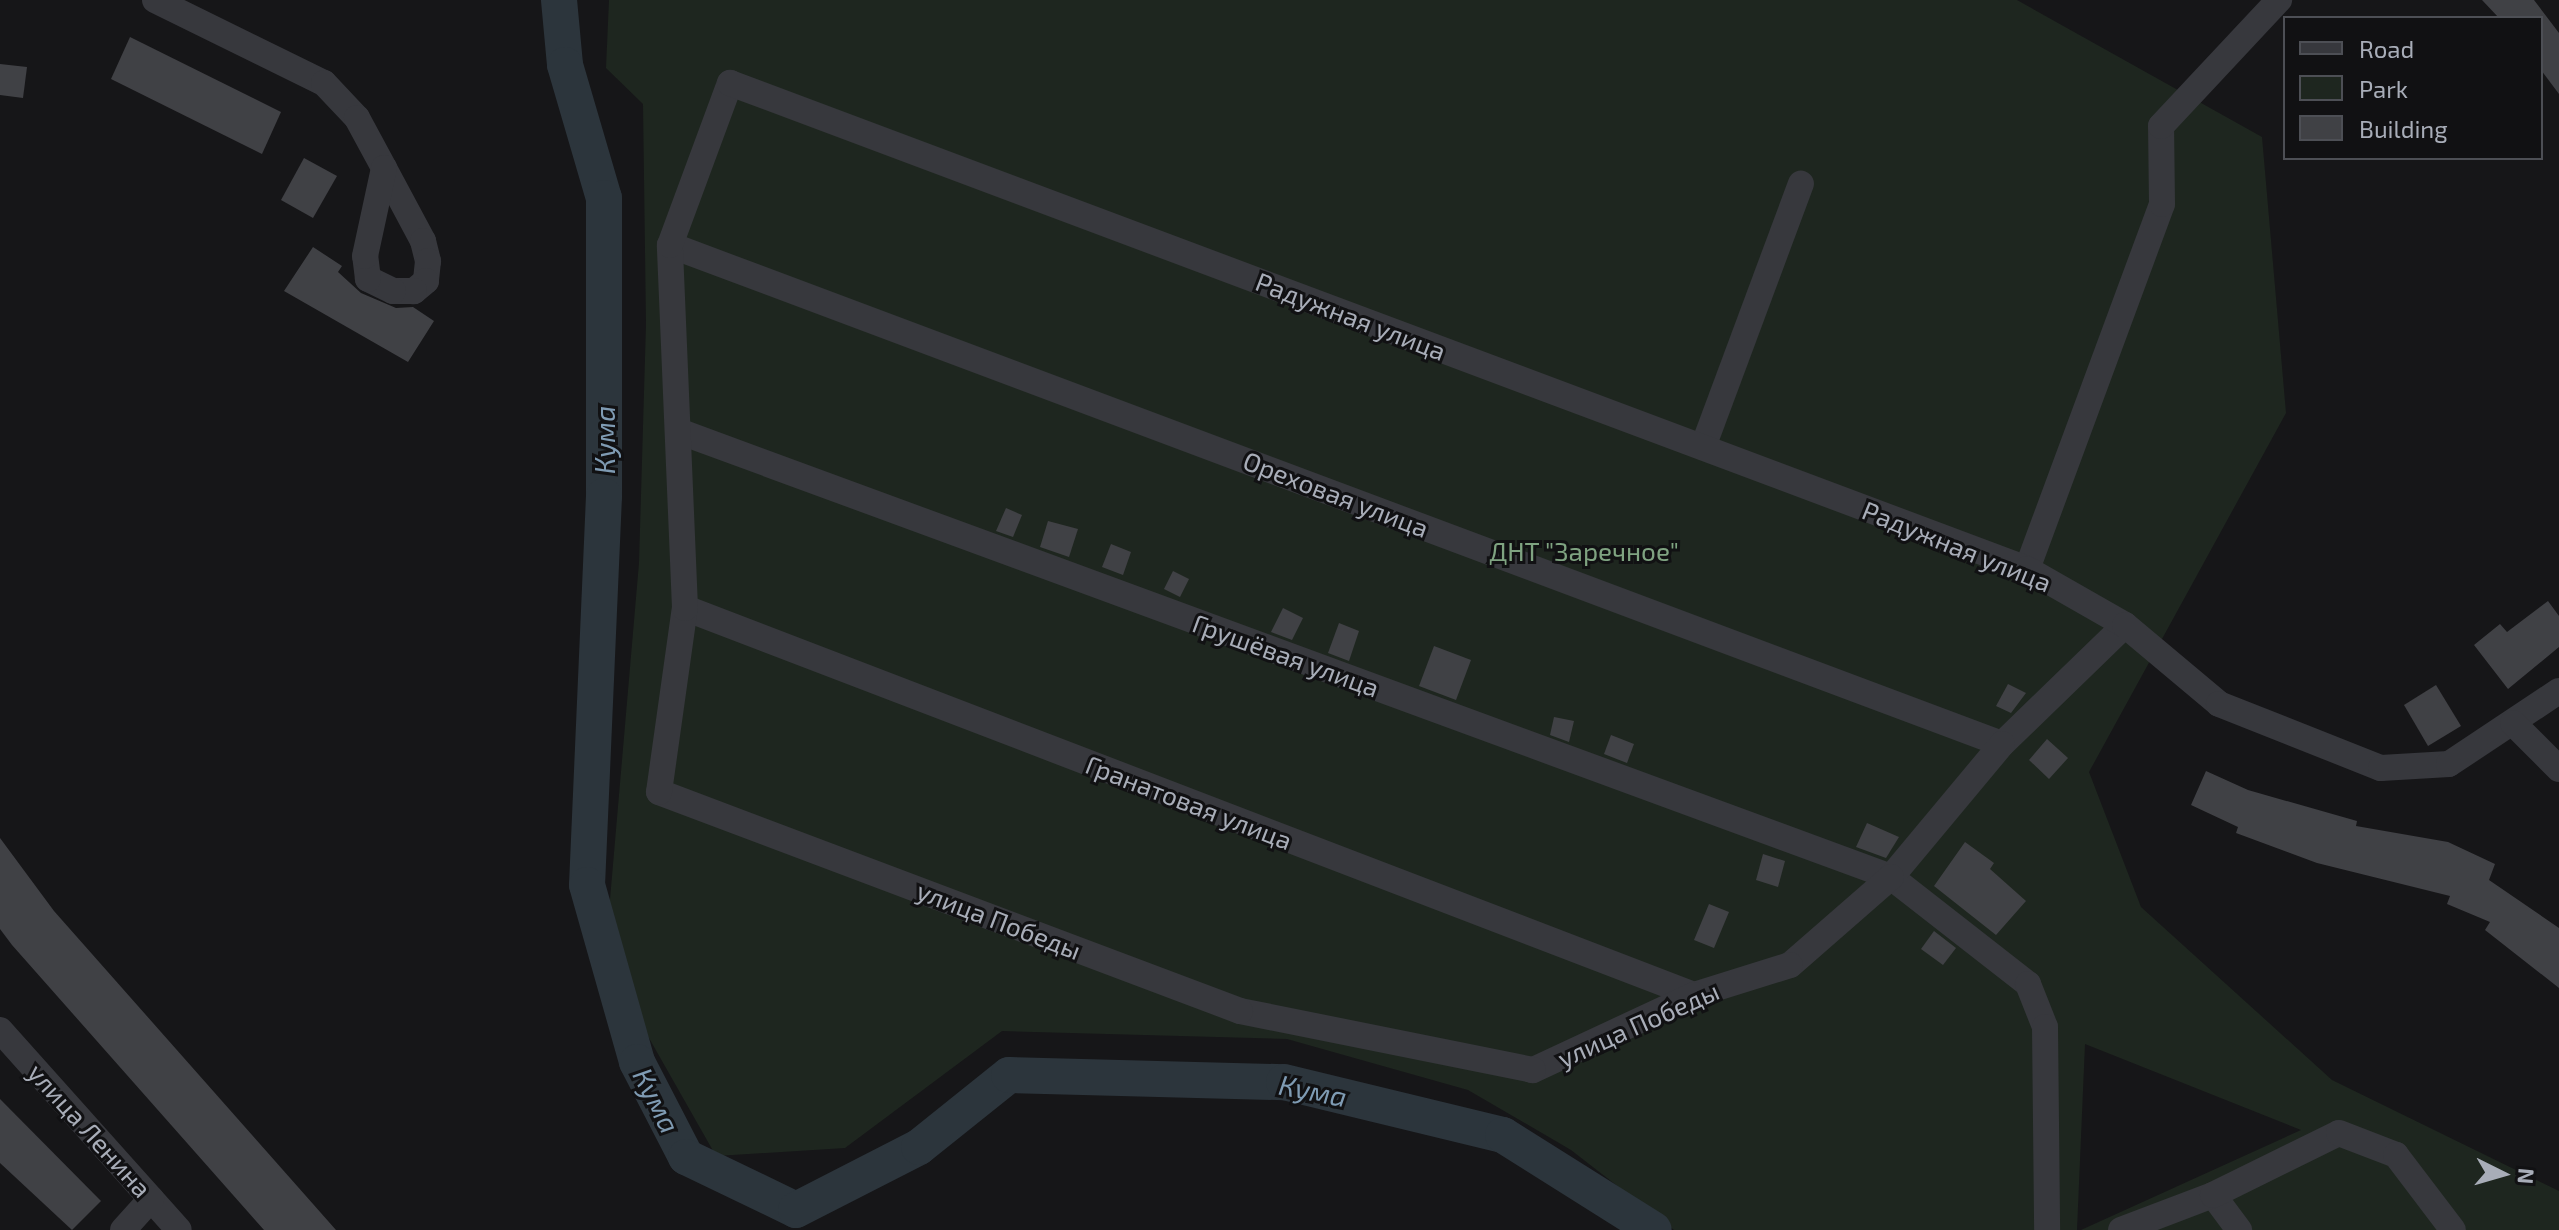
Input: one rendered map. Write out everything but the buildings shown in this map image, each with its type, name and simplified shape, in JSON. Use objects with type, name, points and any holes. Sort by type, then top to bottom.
[{"type":"street","points":[[155,0],[324,83],[357,118],[384,168]]},
{"type":"street","points":[[2027,569],[2162,204],[2161,126],[2279,0]]},
{"type":"street","name":"Радужная улица","points":[[670,245],[730,83],[2027,569],[2125,625]]},
{"type":"street","points":[[1703,447],[1801,184]]},
{"type":"street","points":[[670,245],[681,432],[685,608]]},
{"type":"street","name":"Ореховая улица","points":[[670,245],[2002,744]]},
{"type":"street","name":"Грушёвая улица","points":[[681,432],[1891,877],[2028,984],[2045,1027],[2047,1230]]},
{"type":"street","name":"улица Победы","points":[[685,608],[659,792],[1240,1011],[1533,1070],[1694,995],[1790,965],[1891,877],[2002,744],[2125,625]]},
{"type":"street","name":"Гранатовая улица","points":[[685,608],[1694,995]]},
{"type":"street","points":[[2125,625],[2219,704],[2381,768],[2449,764],[2559,691]]},
{"type":"street","points":[[2513,723],[2559,769]]},
{"type":"street","name":"улица Ленина","points":[[0,1030],[179,1230]]},
{"type":"street","points":[[2121,1230],[2213,1195],[2339,1133],[2396,1155],[2453,1230]]},
{"type":"street","points":[[2213,1195],[2239,1230]]},
{"type":"street","points":[[123,1230],[151,1199]]},
{"type":"green space","name":"ДНТ \"Заречное\"","points":[[609,0],[2017,0],[2262,137],[2286,413],[2089,772],[2141,907],[2332,1080],[2559,1191],[2559,1230],[2081,1230],[2301,1130],[2085,1044],[2077,1230],[1674,1230],[1571,1150],[1468,1090],[1287,1039],[1002,1031],[845,1148],[716,1156],[645,1031],[609,911],[639,563],[646,324],[643,104],[606,68]]},
{"type":"waterway","name":"Кума","points":[[559,0],[565,65],[604,198],[604,496],[587,885],[637,1062],[686,1157],[796,1210],[919,1147],[1009,1075],[1284,1082],[1503,1135],[1654,1230]]}]
